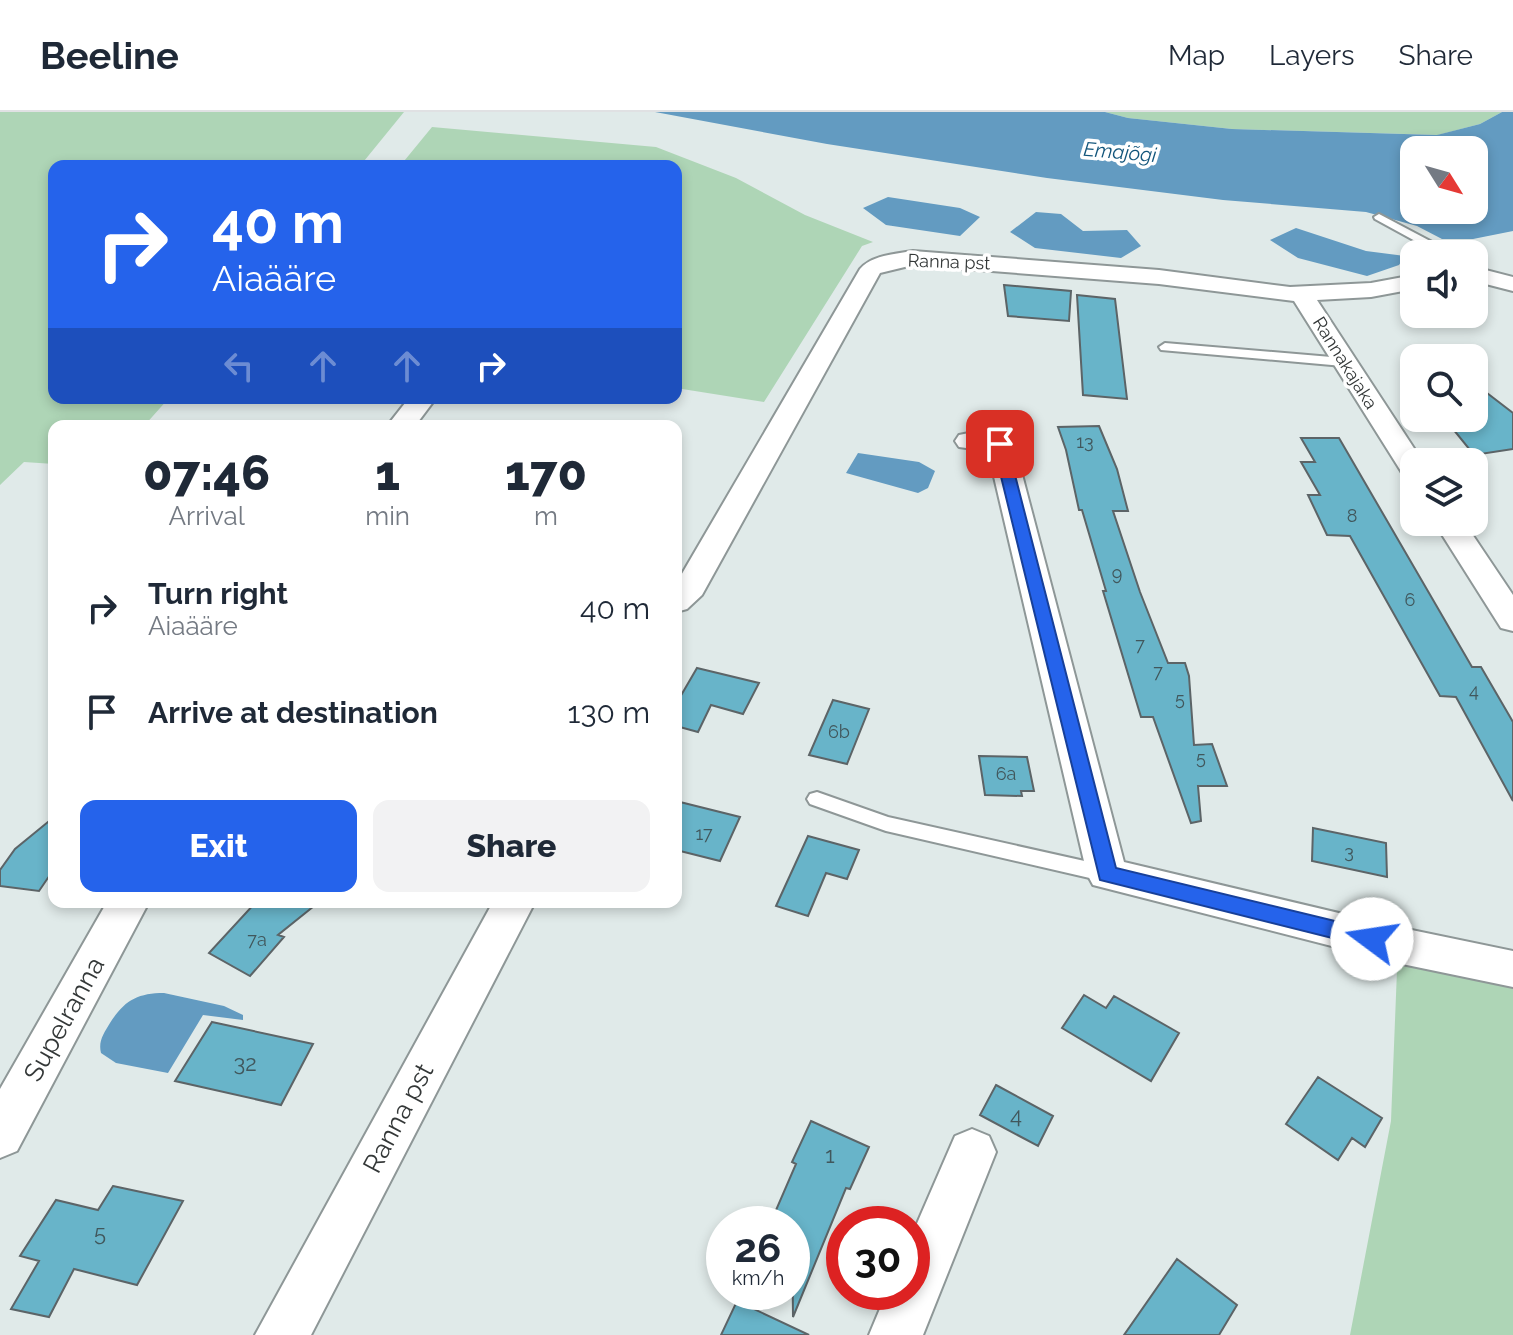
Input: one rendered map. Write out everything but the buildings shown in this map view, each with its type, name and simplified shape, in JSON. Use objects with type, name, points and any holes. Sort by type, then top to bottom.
[{"type":"street","name":"Ranna pst","points":[[682,598],[871,269],[890,261],[913,258],[1159,277],[1303,295],[1400,285]]},
{"type":"street","points":[[1488,277],[1513,284]]},
{"type":"street","name":"Rannakajaka","points":[[1303,295],[1400,449]]},
{"type":"street","points":[[406,420],[418,404]]},
{"type":"street","points":[[969,441],[1000,444],[1107,874],[1402,946],[1513,969]]},
{"type":"street","points":[[1458,536],[1513,620]]},
{"type":"street","name":"Supelranna","points":[[0,1135],[125,908]]},
{"type":"street","name":"Ranna pst","points":[[282,1335],[511,908]]},
{"type":"street","points":[[896,1335],[972,1152]]},
{"type":"lane","points":[[1379,217],[1421,240]]},
{"type":"lane","points":[[1165,347],[1343,362]]},
{"type":"lane","points":[[817,799],[886,824],[1107,874]]},
{"type":"green space","points":[[0,112],[404,112],[365,160],[48,160],[48,404],[164,404],[149,420],[48,420],[48,464],[24,462],[0,485]]},
{"type":"green space","points":[[1105,112],[1502,112],[1480,124],[1438,135],[1232,129],[1128,118]]},
{"type":"green space","points":[[432,127],[656,147],[736,178],[805,215],[873,242],[862,246],[764,402],[682,389],[682,160],[405,160]]},
{"type":"green space","points":[[1398,945],[1513,970],[1513,1335],[1350,1335],[1391,1121]]},
{"type":"water","name":"Emajõgi","points":[[655,112],[1105,112],[1128,118],[1232,129],[1437,135],[1480,124],[1502,112],[1513,112],[1513,231],[1473,239],[1442,239],[1410,224],[1488,224],[1488,136],[1400,136],[1400,221],[1366,212],[1223,200],[1047,178],[827,144]]},
{"type":"water","points":[[888,197],[960,208],[980,217],[960,236],[886,225],[863,208]]},
{"type":"water","points":[[1036,212],[1061,214],[1083,231],[1127,230],[1141,246],[1121,258],[1035,248],[1010,232]]},
{"type":"water","points":[[1296,228],[1366,251],[1400,255],[1400,264],[1367,276],[1298,258],[1270,240]]},
{"type":"water","points":[[858,453],[919,462],[935,471],[928,488],[918,493],[846,473]]},
{"type":"water","points":[[164,993],[224,1006],[243,1015],[243,1020],[203,1015],[168,1073],[116,1063],[101,1053],[102,1037],[121,1009],[139,997]]},
{"type":"route","points":[[1000,444],[1107,874],[1372,939]]}]
